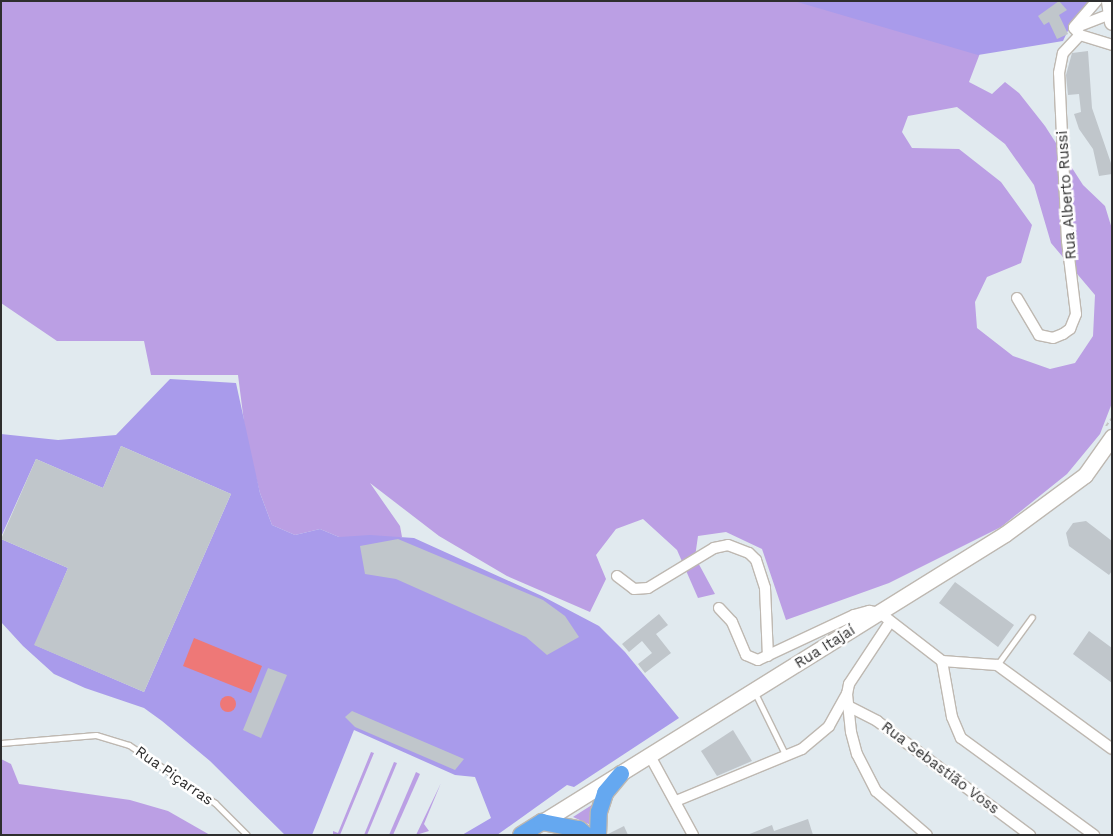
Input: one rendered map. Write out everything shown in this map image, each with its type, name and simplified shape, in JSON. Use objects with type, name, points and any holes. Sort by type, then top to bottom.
[{"type":"main road","name":"Rua Itajaí","points":[[521,835],[754,691],[885,617],[1005,534],[1085,475],[1112,437]]},
{"type":"main road","points":[[598,835],[599,812],[605,793],[621,774]]},
{"type":"main road","points":[[542,822],[579,829],[586,835]]},
{"type":"street","name":"Rua Alberto Russi","points":[[1017,298],[1039,335],[1053,338],[1063,334],[1076,314],[1067,241],[1059,73],[1062,53],[1097,1]]},
{"type":"street","points":[[1077,31],[1110,12]]},
{"type":"street","points":[[1077,31],[1112,46]]},
{"type":"street","points":[[617,576],[634,588],[648,588],[714,548],[722,545],[740,549],[756,560],[765,588],[768,656]]},
{"type":"street","points":[[719,608],[732,622],[746,654],[758,660],[854,615],[869,611],[885,617],[942,661],[997,665],[1112,750]]},
{"type":"street","points":[[676,801],[786,756],[820,736],[847,694],[858,668],[885,617]]},
{"type":"street","points":[[942,661],[952,717],[961,738],[1094,835]]},
{"type":"street","points":[[847,694],[857,754],[872,785],[888,804],[927,835]]},
{"type":"street","name":"Rua Sebastião Voss","points":[[848,706],[877,721],[1030,835]]},
{"type":"street","points":[[650,756],[693,835]]},
{"type":"lane","points":[[997,665],[1032,617]]},
{"type":"lane","points":[[754,691],[786,756]]},
{"type":"lane","name":"Rua Piçarras","points":[[1,743],[96,735],[129,745],[214,803],[247,835]]},
{"type":"shaded area","points":[[1,1],[933,1],[982,48],[969,82],[992,94],[1005,82],[1019,93],[1045,126],[1083,185],[1105,206],[1112,229],[1112,403],[1100,434],[1067,474],[1001,527],[889,583],[786,620],[762,549],[726,532],[698,536],[695,557],[715,594],[698,598],[677,550],[643,519],[616,529],[596,555],[606,579],[590,612],[507,576],[439,536],[370,483],[400,526],[402,537],[339,537],[320,529],[295,535],[272,525],[260,493],[246,438],[238,375],[151,375],[144,341],[57,341],[1,303]],"holes":[[[957,107],[1005,144],[1034,185],[1051,243],[1095,295],[1093,336],[1075,363],[1050,369],[1013,356],[977,328],[975,302],[987,277],[1021,263],[1032,225],[1001,182],[959,149],[912,148],[902,132],[908,116]]]},
{"type":"shaded area","points":[[794,1],[1090,1],[1074,18],[1063,41],[978,55]]},
{"type":"shaded area","points":[[170,379],[236,383],[260,493],[272,525],[295,535],[320,529],[339,537],[370,535],[414,538],[542,596],[599,626],[625,652],[679,718],[574,787],[567,785],[497,835],[462,835],[491,818],[475,777],[455,775],[354,730],[312,835],[285,835],[210,761],[162,721],[144,708],[85,688],[54,674],[23,646],[1,622],[1,539],[68,568],[35,645],[144,692],[231,494],[121,446],[103,488],[36,459],[1,537],[1,434],[58,440],[116,435]]},
{"type":"shaded area","points":[[194,638],[262,666],[251,693],[183,666]]},
{"type":"shaded area","points":[[225,696],[231,696],[236,701],[234,710],[225,712],[220,707],[220,701]]},
{"type":"shaded area","points":[[371,752],[374,753],[340,835],[333,835],[333,831],[338,833]]},
{"type":"shaded area","points":[[1,759],[11,764],[19,784],[130,800],[168,811],[210,835],[1,835]]},
{"type":"shaded area","points":[[394,762],[397,763],[367,835],[364,835]]},
{"type":"shaded area","points":[[416,772],[420,774],[393,835],[389,835]]},
{"type":"shaded area","points":[[441,783],[424,824],[429,831],[416,835]]},
{"type":"shaded area","points":[[598,801],[593,826],[573,817]]},
{"type":"building","points":[[1059,1],[1067,10],[1059,15],[1068,34],[1057,39],[1049,22],[1044,25],[1038,16]]},
{"type":"building","points":[[1088,51],[1092,108],[1112,166],[1112,174],[1099,176],[1093,149],[1079,129],[1074,114],[1081,112],[1079,94],[1068,95],[1066,75],[1072,53]]},
{"type":"building","points":[[121,446],[231,494],[144,692],[34,645],[68,568],[1,539],[36,459],[103,488]]},
{"type":"building","points":[[1086,521],[1112,541],[1112,571],[1109,575],[1069,546],[1066,533],[1073,523]]},
{"type":"building","points":[[398,539],[543,600],[565,616],[579,637],[547,655],[526,637],[396,579],[365,574],[360,546]]},
{"type":"building","points":[[955,582],[1014,625],[998,647],[939,603]]},
{"type":"building","points":[[659,614],[668,625],[656,634],[671,653],[645,673],[638,664],[652,653],[642,641],[629,652],[622,644]]},
{"type":"building","points":[[1089,631],[1112,648],[1112,683],[1073,654]]},
{"type":"building","points":[[268,668],[287,675],[261,738],[243,730]]},
{"type":"building","points":[[352,711],[464,759],[455,770],[355,727],[345,717]]},
{"type":"building","points":[[733,730],[752,761],[717,776],[701,751]]},
{"type":"building","points":[[808,819],[813,835],[747,835],[772,825],[774,831]]},
{"type":"building","points":[[624,826],[628,835],[608,835],[608,834]]}]
